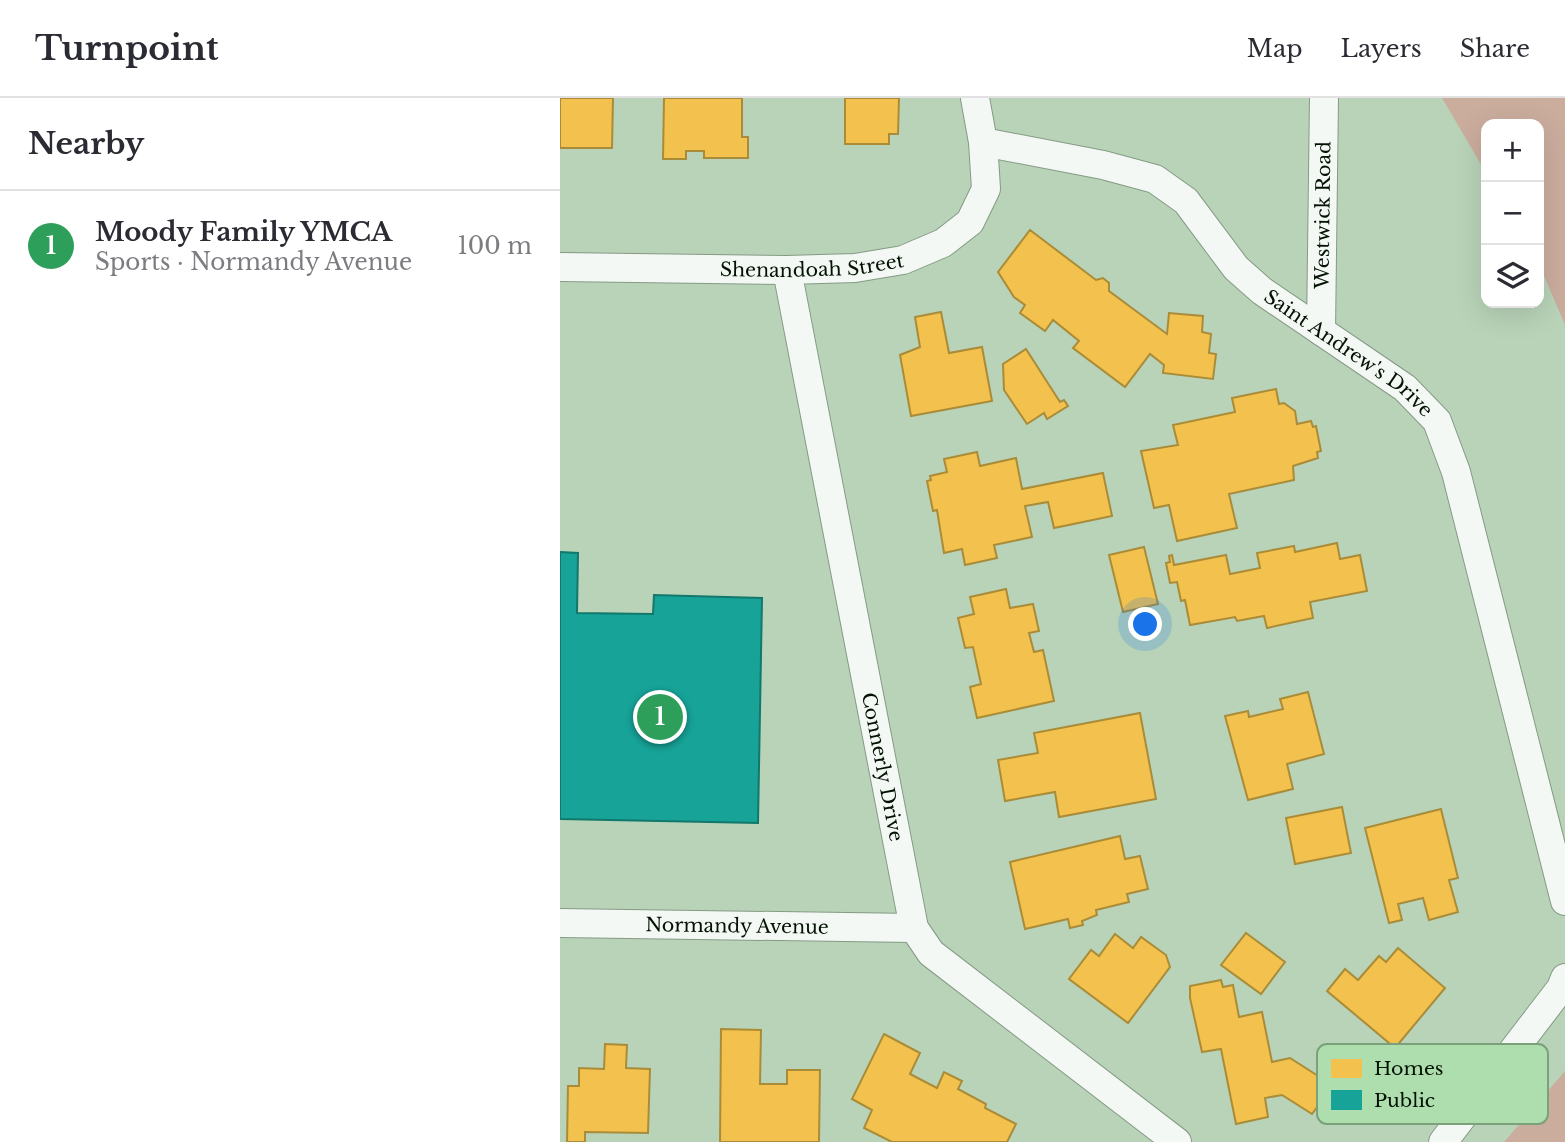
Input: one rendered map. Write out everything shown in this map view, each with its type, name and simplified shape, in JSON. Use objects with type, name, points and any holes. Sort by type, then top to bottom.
[{"type":"street","points":[[975,98],[983,142]]},
{"type":"street","name":"Westwick Road","points":[[1321,331],[1324,98]]},
{"type":"street","name":"Shenandoah Street","points":[[560,267],[787,270],[855,268],[903,260],[943,243],[970,222],[986,189],[983,142]]},
{"type":"street","name":"Saint Andrew's Drive","points":[[983,142],[1103,165],[1155,179],[1186,201],[1236,268],[1262,291],[1405,388],[1437,421],[1456,472],[1565,901]]},
{"type":"street","name":"Connerly Drive","points":[[787,270],[914,928],[931,953],[1177,1142]]},
{"type":"street","name":"Normandy Avenue","points":[[560,923],[914,928]]},
{"type":"street","points":[[1517,1044],[1565,978]]},
{"type":"street","points":[[1443,1142],[1457,1124]]},
{"type":"shaded area","points":[[1442,98],[1565,98],[1565,325],[1544,276],[1544,119],[1481,119],[1481,164]]},
{"type":"shaded area","points":[[1565,1071],[1565,1142],[1504,1142],[1519,1124],[1548,1124],[1548,1091]]},
{"type":"building: Homes","points":[[560,98],[613,98],[612,148],[560,148]]},
{"type":"building: Homes","points":[[664,98],[742,98],[742,137],[748,137],[748,158],[704,158],[704,151],[686,151],[686,159],[663,159]]},
{"type":"building: Homes","points":[[845,98],[899,98],[898,134],[889,134],[889,144],[845,144]]},
{"type":"building: Homes","points":[[1030,230],[1096,280],[1103,278],[1109,283],[1109,291],[1167,334],[1169,313],[1203,316],[1202,332],[1211,334],[1209,353],[1216,354],[1213,379],[1163,373],[1164,365],[1150,354],[1125,387],[1073,348],[1079,341],[1053,320],[1045,331],[1020,313],[1025,305],[1014,297],[998,272]]},
{"type":"building: Homes","points":[[941,312],[949,353],[982,347],[992,401],[911,416],[900,355],[920,347],[915,317]]},
{"type":"building: Homes","points":[[1026,349],[1060,402],[1064,400],[1068,406],[1047,419],[1044,413],[1027,424],[1004,390],[1003,364]]},
{"type":"building: Homes","points":[[1276,389],[1279,404],[1284,403],[1295,411],[1297,424],[1311,421],[1313,427],[1316,426],[1321,451],[1317,452],[1318,458],[1293,466],[1294,480],[1229,494],[1237,528],[1177,541],[1169,505],[1154,508],[1141,451],[1178,445],[1173,425],[1235,412],[1232,398]]},
{"type":"building: Homes","points":[[977,452],[980,466],[1016,458],[1022,489],[1103,473],[1112,516],[1054,528],[1048,502],[1025,506],[1032,537],[994,545],[997,558],[965,565],[962,549],[944,553],[937,510],[933,511],[927,481],[931,480],[930,476],[947,472],[944,459]]},
{"type":"building: Homes","points":[[1337,543],[1340,559],[1360,555],[1367,591],[1310,602],[1313,618],[1267,628],[1264,616],[1237,621],[1235,617],[1190,625],[1185,600],[1181,601],[1177,582],[1170,583],[1166,563],[1170,562],[1169,556],[1172,555],[1174,565],[1226,555],[1230,574],[1260,568],[1257,553],[1294,546],[1295,552]]},
{"type":"building: Homes","points":[[1144,547],[1158,604],[1123,612],[1109,555]]},
{"type":"building: Homes","points":[[1006,589],[1010,608],[1033,604],[1039,631],[1029,633],[1034,652],[1043,650],[1054,701],[977,718],[970,687],[981,684],[973,647],[965,648],[958,618],[974,614],[970,597]]},
{"type":"building: Homes","points":[[1308,692],[1324,754],[1287,764],[1293,789],[1248,800],[1225,716],[1248,711],[1249,717],[1283,709],[1280,699]]},
{"type":"building: Homes","points":[[1140,713],[1156,799],[1059,817],[1055,792],[1005,801],[998,760],[1038,753],[1034,733]]},
{"type":"building: Homes","points":[[1342,807],[1351,853],[1295,864],[1286,818]]},
{"type":"building: Homes","points":[[1441,809],[1458,878],[1449,880],[1458,912],[1429,920],[1423,898],[1398,904],[1402,920],[1389,923],[1365,828]]},
{"type":"building: Homes","points":[[1120,836],[1125,859],[1140,856],[1148,889],[1127,894],[1129,902],[1096,910],[1097,915],[1082,921],[1083,925],[1070,928],[1068,919],[1025,929],[1010,862]]},
{"type":"building: Homes","points":[[1246,933],[1285,962],[1261,994],[1221,965]]},
{"type":"building: Homes","points":[[1115,934],[1133,948],[1141,937],[1166,955],[1170,967],[1128,1023],[1069,979],[1091,950],[1099,956]]},
{"type":"building: Homes","points":[[1398,948],[1445,988],[1398,1044],[1390,1044],[1327,991],[1345,969],[1358,980],[1379,956],[1386,962]]},
{"type":"building: Homes","points":[[1221,980],[1223,987],[1233,985],[1239,1017],[1262,1012],[1272,1062],[1290,1058],[1317,1075],[1317,1107],[1312,1114],[1282,1095],[1265,1098],[1268,1117],[1236,1124],[1221,1049],[1202,1052],[1190,998],[1190,986]]},
{"type":"building: Homes","points":[[721,1029],[761,1030],[760,1084],[787,1084],[787,1070],[820,1070],[819,1142],[720,1142]]},
{"type":"building: Homes","points":[[884,1034],[920,1053],[910,1074],[937,1088],[944,1072],[962,1081],[958,1089],[986,1104],[985,1108],[1016,1124],[1007,1142],[892,1142],[864,1128],[872,1110],[852,1099]]},
{"type":"building: Homes","points":[[605,1044],[627,1045],[626,1068],[650,1069],[648,1133],[585,1132],[585,1142],[567,1142],[568,1086],[579,1086],[579,1068],[604,1069]]},
{"type":"building: Public","points":[[560,552],[578,553],[577,613],[653,614],[654,595],[762,598],[758,823],[560,819]]},
{"type":"place","name":"Moody Family YMCA","points":[[660,717]]}]
